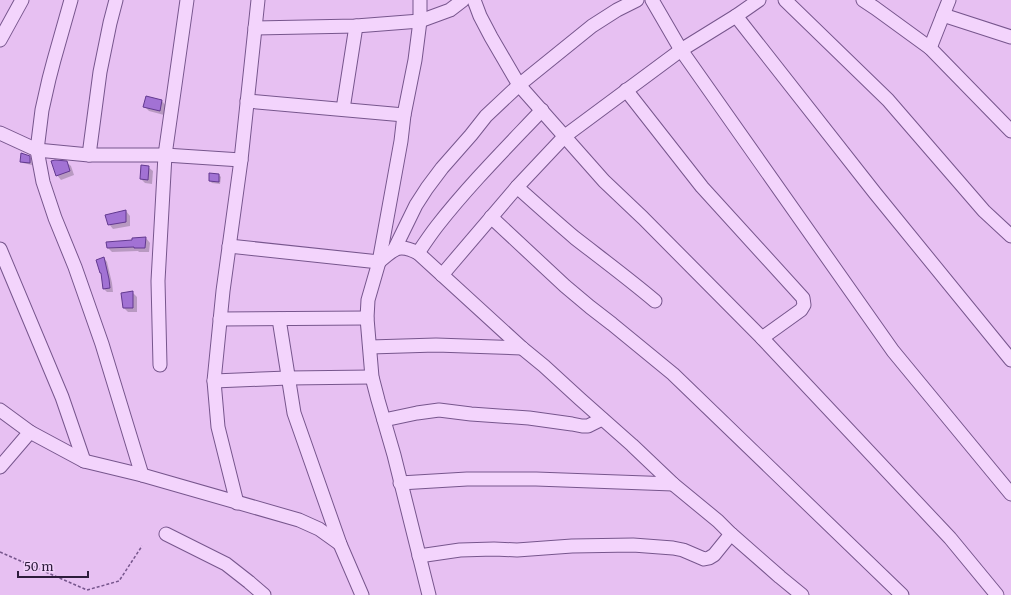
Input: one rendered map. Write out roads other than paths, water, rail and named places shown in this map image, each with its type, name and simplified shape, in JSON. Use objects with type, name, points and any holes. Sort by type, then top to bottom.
[{"type":"street","points":[[0,40],[22,0]]},
{"type":"street","points":[[72,0],[49,79],[42,110],[37,150],[43,182],[95,323],[142,475]]},
{"type":"street","points":[[90,155],[100,72],[116,0]]},
{"type":"street","points":[[160,365],[158,281],[165,155],[187,0]]},
{"type":"street","points":[[237,503],[218,427],[214,381],[258,0]]},
{"type":"street","points":[[420,0],[420,21],[415,60],[379,262],[368,300],[367,318],[372,377],[394,455],[429,595]]},
{"type":"street","points":[[255,28],[356,26],[420,21],[450,10],[463,0]]},
{"type":"street","points":[[474,0],[480,16],[491,37],[519,84],[604,181],[643,218],[762,338],[950,538],[997,595]]},
{"type":"street","points":[[394,250],[416,205],[427,188],[486,116],[519,84],[592,26],[617,10],[637,0]]},
{"type":"street","points":[[652,0],[681,50],[893,351],[1011,494]]},
{"type":"street","points":[[442,275],[517,187],[565,136],[681,50],[759,0]]},
{"type":"street","points":[[785,0],[888,100],[984,211],[1011,236]]},
{"type":"street","points":[[863,0],[930,48],[1011,131]]},
{"type":"street","points":[[930,48],[948,0]]},
{"type":"street","points":[[943,15],[1011,37]]},
{"type":"street","points":[[736,16],[875,193],[1011,360]]},
{"type":"street","points":[[343,110],[356,26]]},
{"type":"street","points":[[626,90],[702,187],[803,298],[804,305],[801,310],[762,338]]},
{"type":"street","points":[[247,101],[404,115]]},
{"type":"street","points":[[418,253],[437,226],[466,192],[542,110]]},
{"type":"street","points":[[0,133],[37,150],[90,155],[165,155],[240,160]]},
{"type":"street","points":[[517,187],[562,227],[655,301]]},
{"type":"street","points":[[491,217],[575,294],[673,374],[902,595]]},
{"type":"street","points":[[229,246],[379,262],[394,250],[402,248],[408,248],[418,253],[522,348],[632,445],[673,484],[802,595]]},
{"type":"street","points":[[0,249],[62,397],[84,461]]},
{"type":"street","points":[[220,319],[279,320],[367,318]]},
{"type":"street","points":[[279,320],[294,413],[340,544],[362,595]]},
{"type":"street","points":[[370,347],[436,345],[522,348]]},
{"type":"street","points":[[214,381],[372,377]]},
{"type":"street","points":[[0,410],[30,432],[84,461],[142,475],[299,520],[319,529],[340,544]]},
{"type":"street","points":[[384,420],[439,410],[529,418],[582,426],[588,426],[602,419]]},
{"type":"street","points":[[0,467],[30,432]]},
{"type":"street","points":[[400,483],[467,479],[536,479],[673,484]]},
{"type":"street","points":[[166,534],[226,564],[264,595]]},
{"type":"street","points":[[419,556],[460,550],[517,550],[572,546],[633,545],[673,548],[704,558],[709,558],[714,555],[731,534]]}]
